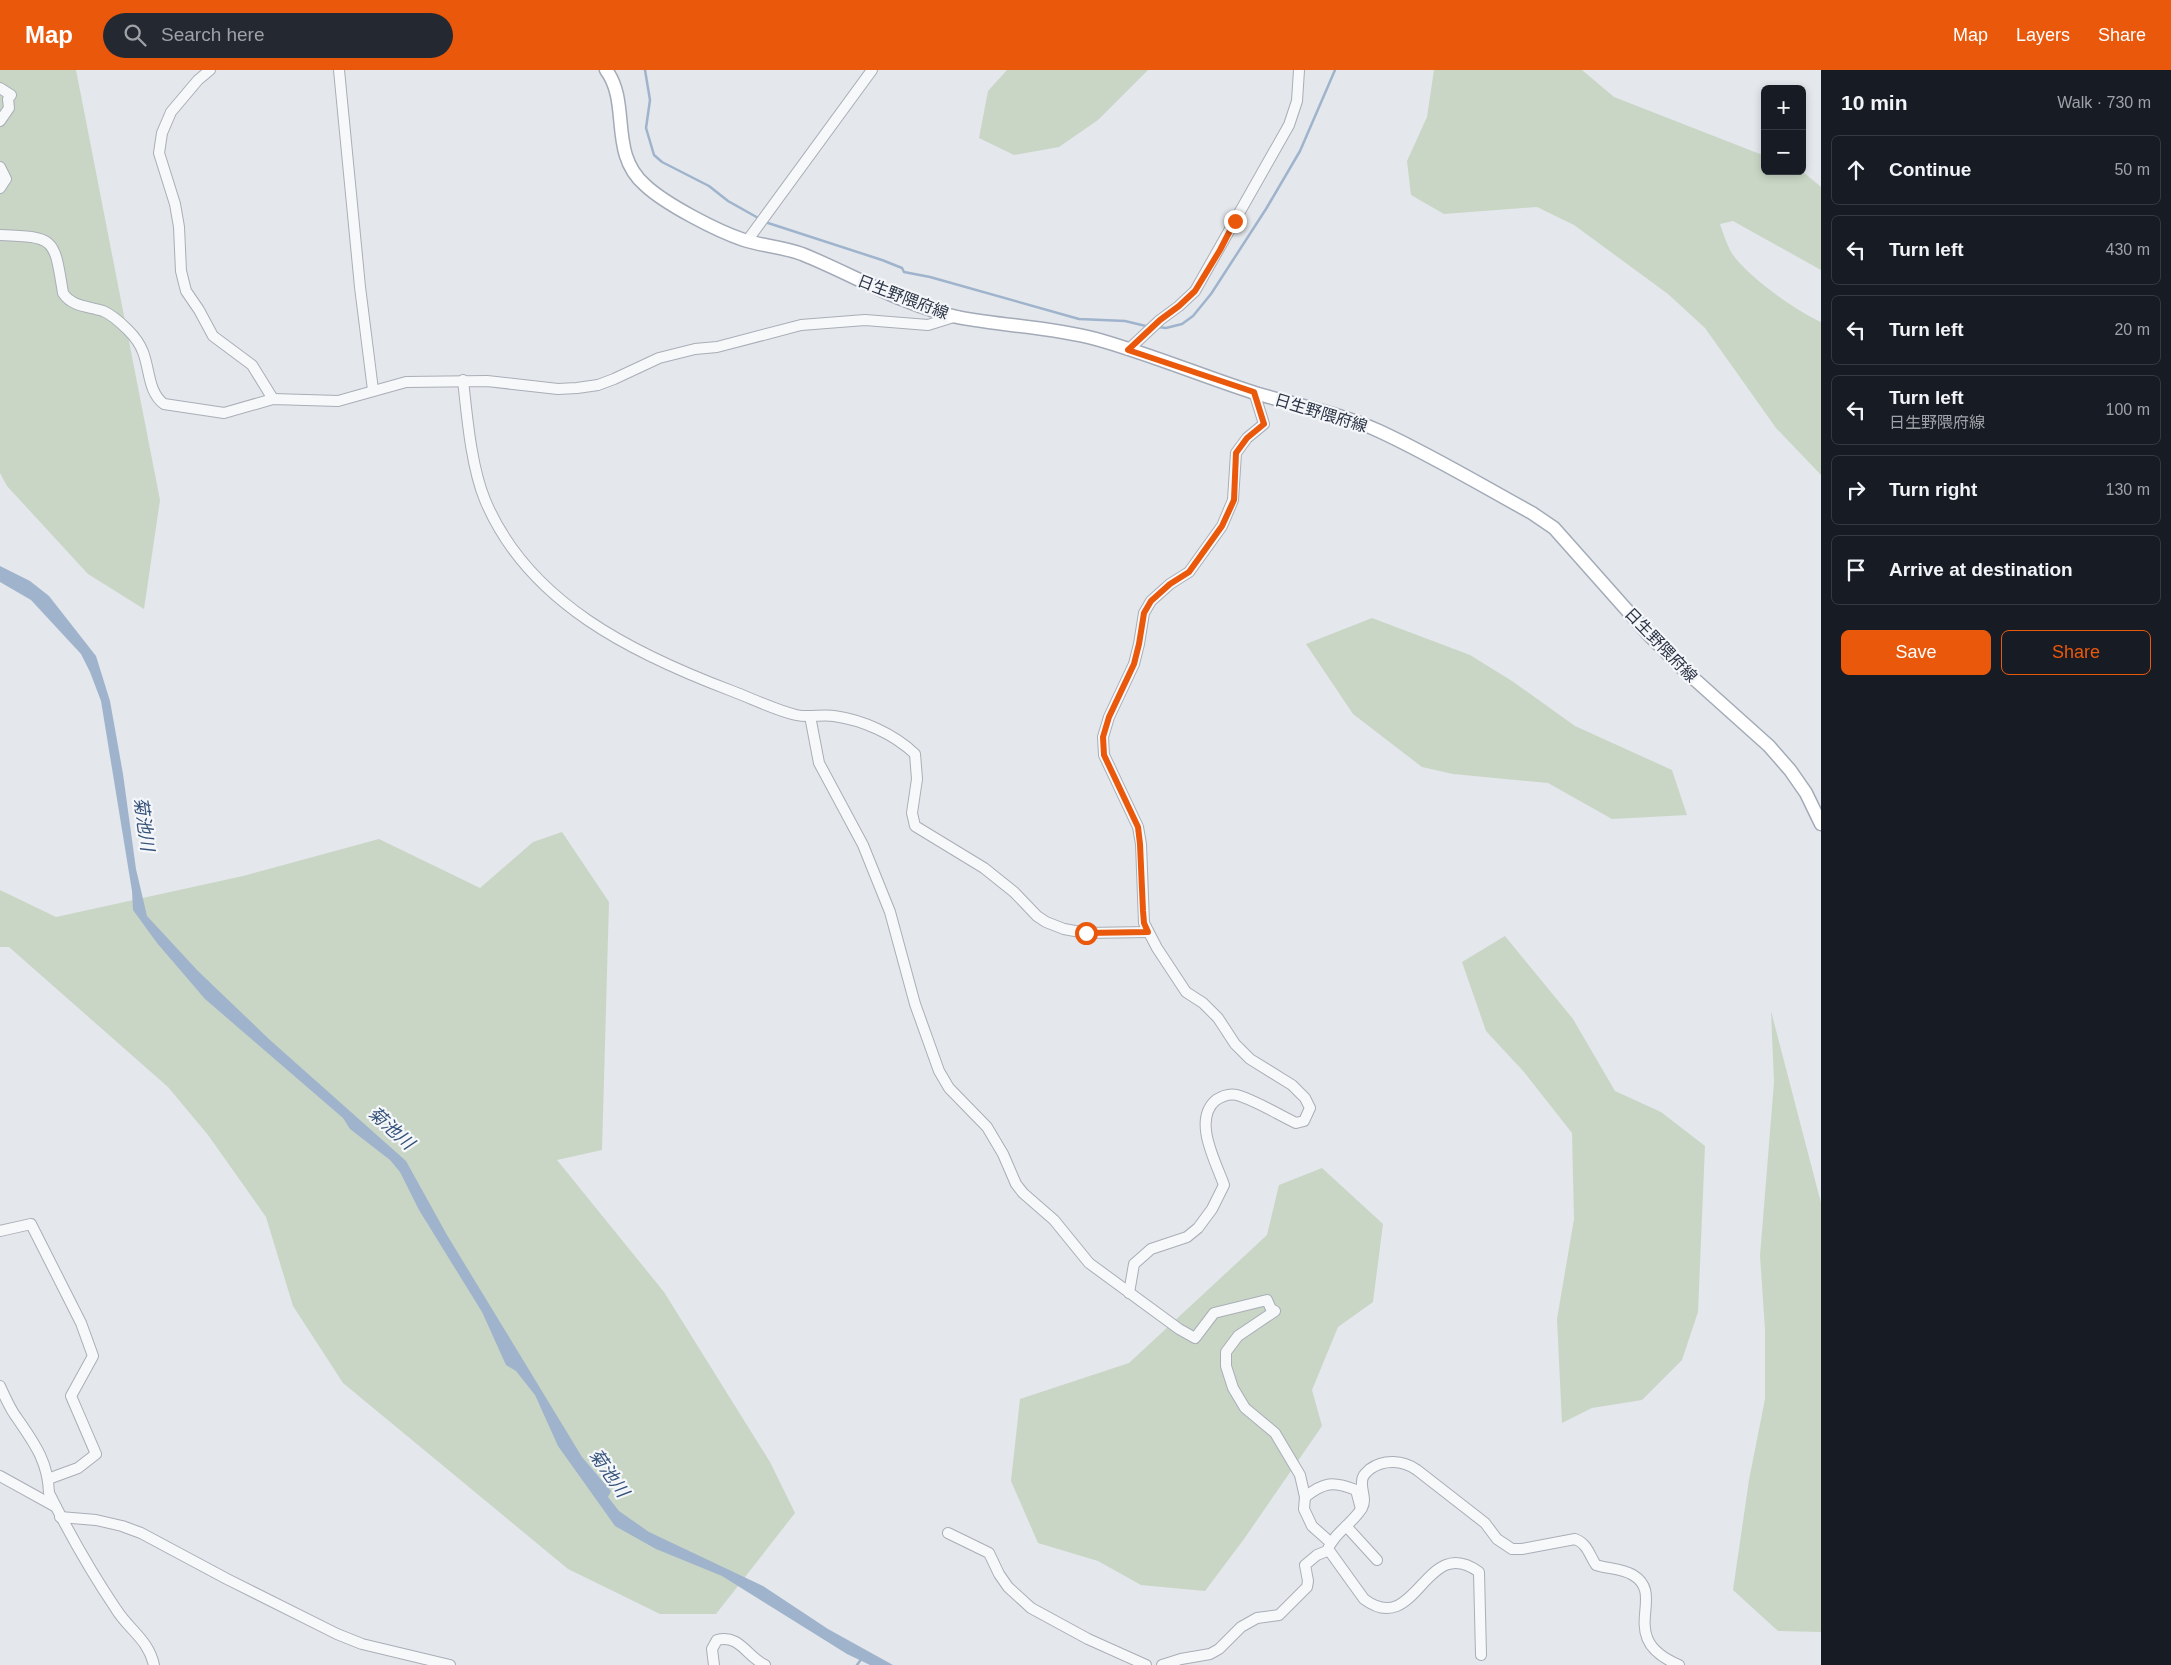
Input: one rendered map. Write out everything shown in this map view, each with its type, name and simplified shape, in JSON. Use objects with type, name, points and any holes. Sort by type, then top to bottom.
[{"type":"main road","name":"日生野隈府線","points":[[606,70],[617,99],[623,148],[632,170],[645,186],[667,201],[720,230],[747,241],[801,254],[914,304],[956,316],[1067,333],[1097,340],[1377,430],[1532,513],[1554,528],[1649,635],[1682,668],[1769,746],[1790,770],[1806,793],[1821,824]]},
{"type":"street","points":[[210,70],[198,80],[171,112],[162,133],[158,153],[175,204],[179,227],[181,270],[186,291],[213,336],[252,365],[273,399]]},
{"type":"street","points":[[339,70],[360,287],[373,390]]},
{"type":"street","points":[[747,241],[872,70]]},
{"type":"street","points":[[1128,350],[1195,291],[1289,125],[1296,101],[1299,70]]},
{"type":"street","points":[[0,88],[11,95],[8,99],[9,108],[0,121]]},
{"type":"street","points":[[0,167],[6,179],[0,188]]},
{"type":"street","points":[[0,235],[39,237],[48,241],[53,249],[62,293],[67,299],[76,304],[103,311],[127,329],[143,351],[153,391],[164,404],[224,413],[273,399],[338,401],[406,382],[463,380],[558,389],[577,388],[598,385],[659,358],[695,349],[717,347],[801,325],[865,320],[928,325],[956,316]]},
{"type":"street","points":[[463,380],[472,445],[484,498],[501,531],[522,560],[557,598],[578,615],[611,636],[665,663],[796,715],[832,716],[851,719],[902,742],[915,754],[917,779],[912,813],[915,826],[984,868],[1014,892],[1036,916],[1046,922],[1064,929],[1086,933],[1148,932]]},
{"type":"street","points":[[1129,1293],[1134,1264],[1151,1249],[1187,1237],[1198,1228],[1221,1193],[1224,1185],[1204,1126],[1206,1114],[1212,1103],[1222,1096],[1235,1094],[1296,1123],[1304,1121],[1310,1108],[1305,1098],[1292,1085],[1250,1059],[1235,1044],[1218,1018],[1203,1003],[1186,992],[1157,948],[1144,923],[1138,827],[1104,755],[1103,737],[1109,717],[1134,664],[1144,613],[1151,601],[1170,584],[1189,572],[1222,526],[1234,500],[1236,453],[1247,438],[1264,424],[1254,392]]},
{"type":"street","points":[[810,716],[818,763],[863,845],[890,912],[915,1004],[939,1071],[950,1088],[987,1127],[1003,1154],[1016,1184],[1054,1220],[1089,1263],[1195,1338],[1214,1313],[1266,1300],[1270,1309],[1275,1311],[1238,1336],[1226,1352],[1226,1366],[1233,1388],[1245,1408],[1275,1432],[1300,1475],[1305,1497],[1304,1509],[1312,1526],[1329,1546],[1364,1599],[1371,1604],[1379,1606],[1392,1607],[1402,1604],[1414,1595],[1439,1567],[1447,1563],[1458,1562],[1470,1565],[1479,1572],[1481,1655]]},
{"type":"street","points":[[0,1231],[31,1224],[81,1324],[93,1356],[71,1396],[96,1454],[78,1468],[48,1479]]},
{"type":"street","points":[[0,1386],[16,1417],[30,1434],[40,1452],[48,1479],[49,1493],[60,1517],[70,1530],[90,1571],[119,1615],[150,1651],[154,1665]]},
{"type":"street","points":[[1162,1665],[1181,1659],[1210,1654],[1219,1650],[1241,1627],[1256,1618],[1279,1615],[1307,1587],[1308,1581],[1305,1565],[1329,1546],[1361,1509],[1365,1498],[1362,1482],[1364,1475],[1379,1463],[1391,1461],[1395,1464],[1409,1464],[1485,1523],[1497,1539],[1512,1549],[1575,1540],[1582,1542],[1589,1550],[1596,1565],[1607,1569],[1612,1567],[1633,1576],[1643,1584],[1647,1601],[1643,1621],[1646,1635],[1652,1648],[1663,1658],[1679,1665]]},
{"type":"street","points":[[0,1476],[56,1507]]},
{"type":"street","points":[[1305,1497],[1325,1484],[1337,1484],[1356,1490],[1361,1509]]},
{"type":"street","points":[[60,1517],[96,1520],[122,1526],[166,1545],[226,1579],[337,1634],[362,1644],[450,1665]]},
{"type":"street","points":[[1346,1526],[1377,1560]]},
{"type":"street","points":[[948,1533],[988,1552],[1008,1587],[1031,1608],[1095,1642],[1146,1665]]},
{"type":"street","points":[[714,1665],[712,1649],[717,1640],[726,1638],[736,1640],[758,1662],[765,1665]]},
{"type":"green space","points":[[0,70],[76,70],[160,500],[144,609],[88,574],[7,486],[0,473]]},
{"type":"green space","points":[[1007,70],[1148,70],[1098,120],[1059,147],[1014,155],[979,138],[988,91]]},
{"type":"green space","points":[[1434,70],[1582,70],[1614,97],[1761,154],[1761,175],[1806,174],[1821,187],[1821,270],[1733,221],[1720,224],[1730,250],[1736,259],[1757,280],[1784,300],[1821,322],[1821,475],[1776,428],[1705,328],[1668,294],[1574,225],[1537,207],[1444,214],[1411,195],[1407,161],[1427,117]]},
{"type":"green space","points":[[1372,618],[1470,655],[1512,681],[1575,726],[1672,770],[1687,815],[1612,819],[1548,783],[1453,774],[1422,767],[1353,714],[1306,644]]},
{"type":"green space","points":[[562,832],[609,902],[602,1150],[557,1160],[664,1292],[770,1462],[795,1513],[716,1614],[660,1614],[568,1569],[343,1383],[293,1306],[266,1217],[208,1135],[168,1087],[9,947],[0,947],[0,890],[56,917],[243,876],[379,839],[480,888],[533,842]]},
{"type":"green space","points":[[1505,936],[1573,1019],[1615,1091],[1661,1112],[1705,1146],[1698,1312],[1682,1360],[1642,1400],[1592,1408],[1562,1423],[1557,1319],[1574,1219],[1572,1133],[1524,1072],[1486,1031],[1462,962]]},
{"type":"green space","points":[[1771,1011],[1821,1203],[1821,1632],[1778,1631],[1733,1590],[1749,1480],[1765,1399],[1765,1329],[1760,1256],[1774,1082]]},
{"type":"green space","points":[[1322,1168],[1383,1224],[1373,1302],[1338,1327],[1312,1390],[1322,1426],[1244,1539],[1205,1591],[1141,1585],[1098,1561],[1038,1543],[1011,1481],[1020,1399],[1129,1363],[1267,1235],[1279,1185]]},
{"type":"water","points":[[0,566],[30,581],[49,596],[96,656],[110,701],[123,774],[136,869],[147,916],[198,971],[270,1040],[406,1161],[447,1235],[582,1457],[611,1491],[608,1497],[619,1511],[649,1532],[763,1586],[828,1629],[893,1665],[870,1665],[847,1654],[722,1576],[656,1549],[615,1526],[558,1446],[535,1395],[516,1371],[506,1365],[482,1312],[419,1210],[400,1172],[390,1160],[350,1129],[343,1118],[205,999],[157,943],[133,910],[132,891],[101,701],[90,672],[81,654],[31,600],[0,582]]},
{"type":"waterway","points":[[645,70],[650,100],[646,128],[654,155],[662,162],[709,186],[728,201],[760,219]]},
{"type":"waterway","points":[[1158,327],[1166,328],[1182,324],[1193,316],[1211,294],[1266,209],[1300,151],[1335,70]]},
{"type":"waterway","points":[[765,222],[882,260],[902,268],[904,272],[930,277],[1079,319],[1125,321],[1150,327]]},
{"type":"waterway","points":[[857,1665],[862,1658]]},
{"type":"route","points":[[1086,933],[1148,932],[1144,923],[1138,827],[1104,755],[1103,737],[1109,717],[1134,664],[1144,613],[1151,601],[1170,584],[1189,572],[1222,526],[1234,500],[1236,453],[1247,438],[1264,424],[1254,392],[1128,350],[1195,291],[1235,221]]},
{"type":"water label","name":"菊池川","points":[[144,824]]},
{"type":"water label","name":"菊池川","points":[[391,1128]]},
{"type":"water label","name":"菊池川","points":[[609,1473]]}]
